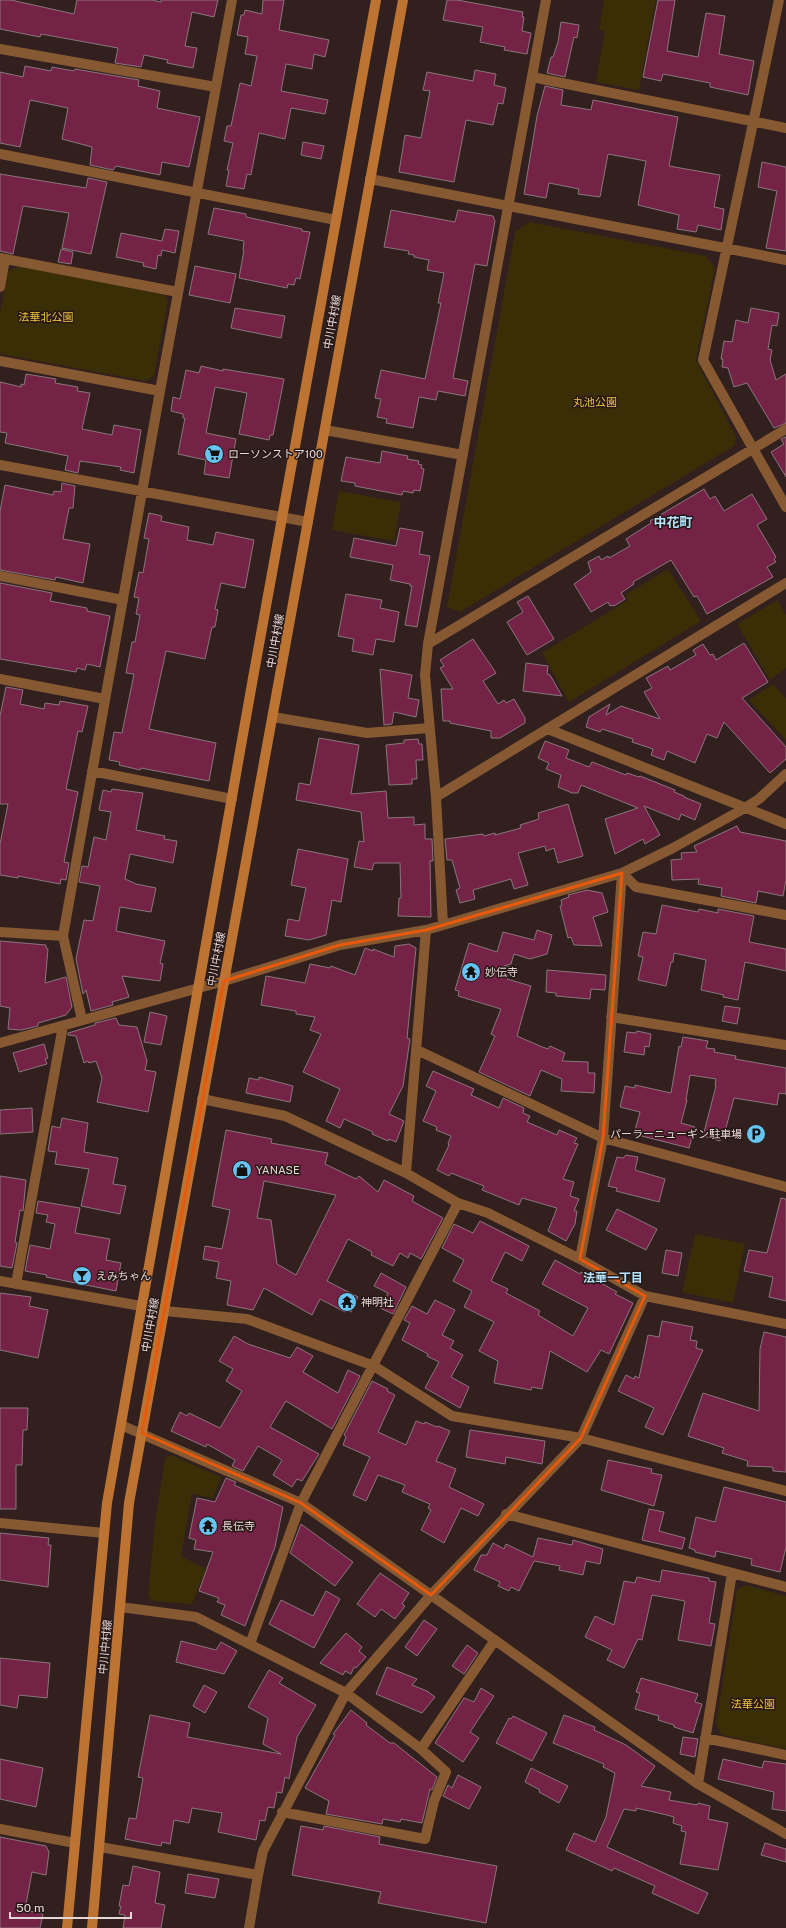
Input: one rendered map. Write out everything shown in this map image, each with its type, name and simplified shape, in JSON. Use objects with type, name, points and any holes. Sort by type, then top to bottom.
[{"type":"main road","name":"中川中村線","points":[[67,1928],[107,1503],[282,517],[376,0]]},
{"type":"main road","name":"中川中村線","points":[[92,1928],[128,1503],[165,1311],[202,1099],[403,0]]},
{"type":"street","points":[[82,1020],[63,936],[160,390],[232,0]]},
{"type":"street","points":[[443,924],[436,797],[425,675],[428,644],[546,0]]},
{"type":"street","points":[[779,0],[703,360],[786,507]]},
{"type":"street","points":[[0,49],[216,88]]},
{"type":"street","points":[[532,77],[786,128]]},
{"type":"street","points":[[0,154],[336,220]]},
{"type":"street","points":[[370,179],[786,260]]},
{"type":"street","points":[[0,287],[3,258],[178,292]]},
{"type":"street","points":[[0,361],[160,390]]},
{"type":"street","points":[[428,644],[786,429]]},
{"type":"street","points":[[325,430],[463,455]]},
{"type":"street","points":[[0,465],[308,522]]},
{"type":"street","points":[[0,576],[123,600]]},
{"type":"street","points":[[436,797],[786,583]]},
{"type":"street","points":[[0,679],[105,699]]},
{"type":"street","points":[[273,717],[367,733],[429,728]]},
{"type":"street","points":[[548,729],[786,824]]},
{"type":"street","points":[[92,771],[232,799]]},
{"type":"street","points":[[0,1043],[224,981],[340,945],[426,930],[622,873],[673,848],[745,808],[759,799],[786,774]]},
{"type":"street","points":[[622,873],[636,887],[786,915]]},
{"type":"street","points":[[580,1259],[603,1138],[622,873]]},
{"type":"street","points":[[406,1173],[426,930]]},
{"type":"street","points":[[0,932],[63,936]]},
{"type":"street","points":[[611,1017],[786,1045]]},
{"type":"street","points":[[16,1284],[63,1026]]},
{"type":"street","points":[[417,1050],[603,1138],[786,1188]]},
{"type":"street","points":[[202,1099],[285,1116],[406,1173],[458,1203],[488,1213],[580,1259],[646,1296],[786,1324]]},
{"type":"street","points":[[250,1644],[301,1503],[458,1203]]},
{"type":"street","points":[[0,1281],[141,1306]]},
{"type":"street","points":[[248,1928],[263,1851],[282,1812],[346,1694],[431,1595],[506,1514],[580,1438],[646,1296]]},
{"type":"street","points":[[165,1311],[247,1319],[374,1366],[452,1416],[580,1438],[786,1491]]},
{"type":"street","points":[[121,1425],[301,1503],[698,1784],[786,1834]]},
{"type":"street","points":[[506,1514],[786,1587]]},
{"type":"street","points":[[0,1523],[104,1533]]},
{"type":"street","points":[[698,1784],[732,1573]]},
{"type":"street","points":[[120,1607],[196,1617],[250,1644],[346,1694],[422,1749],[446,1772],[434,1800],[425,1839],[282,1812]]},
{"type":"street","points":[[422,1749],[495,1640]]},
{"type":"street","points":[[705,1738],[786,1755]]},
{"type":"street","points":[[0,1829],[76,1843]]},
{"type":"street","points":[[100,1847],[258,1875]]},
{"type":"highlighted area","points":[[622,873],[603,1138],[580,1259],[645,1296],[581,1438],[431,1595],[301,1503],[142,1433],[224,981],[340,945],[426,930]]},
{"type":"green space","points":[[604,0],[656,0],[639,90],[596,82],[605,31],[599,30]]},
{"type":"green space","name":"丸池公園","points":[[529,222],[706,256],[715,268],[696,360],[736,437],[735,445],[460,612],[447,607],[515,232]]},
{"type":"green space","name":"法華北公園","points":[[19,266],[165,295],[168,301],[154,376],[145,381],[0,354],[0,313],[8,272]]},
{"type":"green space","points":[[339,491],[401,502],[394,541],[332,530]]},
{"type":"green space","points":[[668,569],[701,621],[569,702],[542,653],[628,600],[625,595]]},
{"type":"green space","points":[[777,600],[786,615],[786,668],[770,680],[737,624]]},
{"type":"green space","points":[[773,684],[786,698],[786,740],[749,700]]},
{"type":"green space","points":[[695,1234],[745,1244],[733,1303],[682,1292]]},
{"type":"green space","points":[[171,1455],[221,1477],[213,1498],[192,1494],[181,1556],[206,1569],[192,1604],[152,1601],[148,1596],[155,1523],[165,1458]]},
{"type":"green space","name":"法華公園","points":[[746,1585],[786,1596],[786,1749],[722,1735],[716,1725],[737,1590]]},
{"type":"building","points":[[0,0],[11,0],[74,14],[77,0],[152,0],[161,2],[161,0],[218,0],[214,17],[192,12],[185,46],[197,48],[193,68],[167,63],[168,60],[144,55],[141,67],[115,63],[118,48],[41,34],[40,37],[0,29]]},
{"type":"building","points":[[263,0],[284,0],[279,30],[329,40],[325,57],[314,54],[312,69],[286,64],[281,91],[328,100],[325,114],[291,108],[285,139],[259,133],[251,175],[247,174],[244,189],[226,186],[229,170],[227,170],[233,143],[224,141],[227,126],[231,126],[240,83],[251,86],[257,56],[245,54],[248,37],[237,35],[241,15],[244,15],[245,10],[262,14]]},
{"type":"building","points":[[447,0],[457,0],[523,12],[522,17],[524,17],[522,31],[531,33],[527,54],[504,50],[505,47],[480,42],[483,27],[443,20]]},
{"type":"building","points":[[658,0],[675,0],[667,51],[698,57],[706,13],[725,16],[719,54],[754,61],[748,95],[710,87],[710,83],[663,74],[661,81],[643,77]]},
{"type":"building","points":[[561,22],[579,25],[577,38],[574,37],[565,77],[547,73],[551,57],[553,57],[558,42]]},
{"type":"building","points":[[25,66],[51,71],[52,67],[74,71],[75,69],[139,80],[138,86],[160,91],[157,108],[200,117],[189,167],[162,162],[160,175],[116,166],[113,170],[90,165],[92,147],[62,139],[68,108],[30,100],[20,147],[0,143],[0,72],[23,77]]},
{"type":"building","points":[[475,70],[496,74],[494,85],[506,88],[503,104],[498,103],[493,125],[466,120],[454,182],[399,172],[405,135],[421,138],[430,91],[423,90],[427,72],[473,81]]},
{"type":"building","points":[[545,86],[563,90],[561,105],[591,110],[593,100],[678,117],[669,166],[720,175],[714,207],[724,209],[721,230],[698,225],[696,232],[677,229],[679,215],[638,205],[646,161],[608,154],[600,197],[578,194],[579,189],[549,183],[546,198],[524,194],[537,116]]},
{"type":"building","points":[[303,142],[324,146],[321,159],[301,155]]},
{"type":"building","points":[[762,162],[786,167],[786,251],[766,248],[777,191],[758,187]]},
{"type":"building","points":[[0,174],[86,188],[88,178],[107,182],[91,254],[62,248],[69,213],[23,206],[13,254],[0,251]]},
{"type":"building","points":[[214,208],[246,214],[246,217],[310,232],[300,279],[296,278],[294,285],[288,284],[287,288],[239,278],[244,250],[244,241],[208,234]]},
{"type":"building","points":[[391,210],[455,222],[458,210],[493,216],[495,221],[487,266],[475,264],[453,378],[468,381],[465,396],[438,391],[436,400],[419,397],[413,428],[386,423],[387,419],[377,417],[381,399],[375,398],[381,370],[425,379],[441,303],[438,303],[444,273],[427,270],[429,260],[414,257],[414,255],[408,254],[409,251],[384,247]]},
{"type":"building","points":[[165,229],[179,231],[175,253],[162,250],[161,256],[158,255],[156,269],[143,266],[144,263],[116,257],[121,233],[162,241]]},
{"type":"building","points":[[61,249],[73,252],[71,264],[58,262]]},
{"type":"building","points":[[195,266],[236,274],[230,303],[189,295]]},
{"type":"building","points":[[235,308],[285,316],[281,338],[231,328]]},
{"type":"building","points":[[751,308],[779,313],[777,326],[772,325],[768,349],[772,350],[770,360],[776,380],[786,374],[786,423],[774,428],[747,383],[734,387],[728,368],[722,367],[723,359],[721,359],[724,341],[732,342],[736,320],[748,323]]},
{"type":"building","points":[[201,366],[223,371],[223,369],[284,379],[273,435],[270,435],[269,440],[239,434],[247,393],[215,387],[206,433],[236,439],[229,478],[204,474],[206,460],[178,454],[185,418],[183,418],[183,414],[171,411],[173,397],[180,399],[186,370],[199,373]]},
{"type":"building","points":[[26,374],[56,379],[55,383],[78,387],[77,391],[90,393],[82,429],[112,435],[114,425],[141,430],[134,473],[120,470],[121,467],[80,461],[78,473],[65,470],[68,456],[5,443],[7,433],[0,432],[0,382],[21,387],[21,384],[24,385]]},
{"type":"building","points":[[786,437],[786,477],[771,452],[784,444],[781,439]]},
{"type":"building","points":[[382,451],[408,456],[407,459],[419,461],[418,464],[422,465],[421,468],[424,469],[420,491],[414,490],[413,493],[403,491],[402,495],[355,486],[355,483],[341,481],[346,457],[380,463]]},
{"type":"building","points":[[62,483],[75,486],[73,508],[69,508],[63,539],[90,544],[83,583],[56,577],[55,580],[0,570],[0,511],[5,485],[53,495],[54,491],[61,492]]},
{"type":"building","points":[[704,489],[710,499],[715,496],[724,511],[752,494],[767,519],[757,525],[776,557],[774,559],[776,562],[767,567],[773,577],[707,614],[697,596],[694,597],[671,560],[633,582],[634,584],[621,593],[625,599],[614,606],[610,606],[608,602],[591,612],[574,584],[591,572],[588,562],[599,556],[601,560],[608,556],[609,558],[630,546],[626,539],[651,523],[650,521]]},
{"type":"building","points":[[149,513],[162,516],[161,521],[189,527],[187,540],[213,545],[216,532],[254,540],[245,588],[221,583],[215,609],[218,610],[215,627],[212,627],[205,659],[166,651],[149,729],[216,743],[209,781],[141,768],[140,770],[119,765],[120,762],[109,760],[114,732],[122,733],[134,674],[126,673],[132,642],[135,642],[140,615],[136,614],[139,598],[134,597],[139,572],[143,573],[149,539],[144,538]]},
{"type":"building","points":[[400,528],[423,532],[419,554],[430,556],[417,627],[405,625],[412,586],[410,586],[410,584],[390,580],[393,565],[350,557],[354,538],[396,546]]},
{"type":"building","points":[[0,583],[52,593],[50,601],[87,608],[87,611],[110,616],[100,667],[87,664],[85,670],[77,668],[76,672],[0,659]]},
{"type":"building","points":[[346,594],[382,600],[380,608],[399,612],[394,642],[376,639],[373,655],[352,651],[354,639],[338,636]]},
{"type":"building","points":[[528,596],[554,639],[527,655],[507,622],[523,612],[517,602]]},
{"type":"building","points":[[473,639],[496,673],[483,681],[498,704],[504,700],[506,703],[514,699],[525,718],[525,723],[500,738],[491,738],[491,731],[450,723],[450,721],[443,721],[441,689],[453,689],[440,668],[444,666],[440,660]]},
{"type":"building","points":[[744,643],[768,682],[742,698],[786,747],[786,759],[770,773],[724,722],[717,738],[707,734],[695,763],[667,751],[664,760],[651,755],[653,749],[632,742],[633,739],[602,729],[600,732],[586,727],[589,717],[610,704],[606,715],[621,706],[660,719],[644,692],[652,688],[646,678],[668,666],[670,670],[696,655],[693,650],[703,644],[710,655],[713,654],[716,660]]},
{"type":"building","points":[[526,663],[548,666],[547,674],[550,675],[562,696],[523,691]]},
{"type":"building","points":[[380,669],[412,675],[408,698],[419,700],[416,717],[394,712],[392,724],[384,725]]},
{"type":"building","points":[[6,687],[23,690],[20,704],[44,709],[45,703],[59,705],[60,701],[88,706],[82,732],[78,731],[66,789],[78,792],[64,862],[69,863],[66,880],[61,879],[60,884],[18,876],[18,878],[0,875],[0,844],[8,804],[0,804],[0,716]]},
{"type":"building","points":[[319,738],[359,745],[351,794],[386,791],[388,818],[414,817],[414,825],[425,824],[425,839],[432,839],[433,861],[430,861],[431,917],[398,916],[399,898],[401,898],[400,863],[374,863],[372,870],[354,867],[359,841],[364,842],[361,812],[296,800],[299,783],[310,785]]},
{"type":"building","points":[[418,739],[419,744],[422,744],[423,760],[416,760],[417,779],[412,779],[412,784],[389,785],[386,745],[404,743],[404,740]]},
{"type":"building","points":[[545,741],[569,750],[566,758],[589,767],[592,762],[626,775],[627,773],[640,776],[675,790],[674,792],[701,804],[695,820],[681,814],[679,820],[644,806],[660,835],[645,844],[643,839],[615,854],[605,819],[638,808],[581,785],[578,793],[572,793],[558,787],[561,775],[546,769],[549,763],[538,758]]},
{"type":"building","points":[[112,789],[143,793],[136,830],[165,836],[164,839],[177,841],[173,863],[130,854],[125,879],[136,884],[156,888],[151,912],[120,907],[116,931],[165,941],[160,963],[163,964],[160,981],[122,976],[129,997],[112,1002],[113,1005],[91,1011],[86,990],[83,994],[76,959],[84,920],[93,921],[100,886],[79,882],[82,866],[88,867],[94,837],[106,840],[111,812],[99,810],[103,790],[111,792]]},
{"type":"building","points":[[568,804],[583,856],[558,863],[554,848],[546,851],[545,846],[518,853],[528,885],[514,889],[511,879],[473,890],[475,899],[460,903],[456,890],[460,888],[452,860],[447,860],[445,839],[483,834],[484,836],[495,833],[495,835],[521,828],[520,825],[539,819],[538,813]]},
{"type":"building","points":[[737,826],[740,832],[786,841],[786,880],[783,896],[758,891],[756,903],[721,896],[722,888],[698,884],[699,879],[672,880],[671,860],[682,859],[681,853],[697,852],[694,846]]},
{"type":"building","points":[[298,849],[348,859],[341,902],[332,900],[326,935],[309,940],[285,936],[288,919],[299,921],[306,888],[291,885]]},
{"type":"building","points":[[587,890],[602,893],[608,912],[593,917],[602,946],[574,945],[571,937],[568,938],[560,906],[562,905],[561,900],[569,897],[568,895]]},
{"type":"building","points":[[662,905],[698,912],[699,909],[718,913],[718,909],[754,916],[749,942],[786,949],[786,971],[745,962],[738,1000],[701,990],[706,960],[674,953],[666,986],[638,980],[643,957],[638,956],[643,932],[656,934]]},
{"type":"building","points":[[537,930],[552,935],[547,954],[530,959],[514,954],[511,964],[504,966],[510,967],[507,979],[531,986],[517,1036],[548,1049],[550,1046],[565,1053],[562,1061],[588,1062],[588,1073],[595,1073],[594,1093],[561,1091],[562,1079],[541,1070],[530,1096],[479,1072],[495,1036],[491,1034],[501,1009],[458,996],[459,991],[455,990],[469,943],[497,952],[503,932],[534,940]]},
{"type":"building","points":[[0,941],[46,945],[46,948],[48,949],[45,983],[66,977],[72,1007],[66,1015],[38,1023],[38,1026],[21,1030],[8,1029],[10,1008],[0,1006]]},
{"type":"building","points":[[409,944],[416,948],[407,1038],[410,1039],[403,1086],[389,1114],[404,1121],[396,1142],[389,1139],[388,1141],[372,1134],[373,1132],[344,1119],[340,1128],[326,1121],[340,1089],[303,1072],[321,1034],[310,1030],[315,1017],[296,1014],[296,1011],[261,1005],[266,976],[305,983],[310,964],[330,968],[331,966],[355,975],[365,948],[373,951],[373,949],[394,957],[395,946]]},
{"type":"building","points":[[547,970],[606,975],[605,990],[591,989],[590,999],[556,996],[556,993],[546,992]]},
{"type":"building","points":[[725,1006],[740,1008],[737,1024],[722,1021]]},
{"type":"building","points":[[150,1012],[167,1016],[161,1045],[144,1042]]},
{"type":"building","points":[[116,1018],[119,1025],[137,1027],[147,1061],[145,1070],[156,1072],[148,1112],[97,1102],[102,1078],[96,1061],[89,1063],[88,1061],[84,1063],[76,1036],[68,1035],[68,1033],[95,1025],[95,1023]]},
{"type":"building","points":[[637,1031],[651,1034],[649,1047],[645,1046],[644,1055],[624,1052],[627,1032],[636,1033]]},
{"type":"building","points":[[683,1037],[708,1041],[706,1048],[715,1049],[714,1052],[736,1056],[735,1059],[786,1068],[786,1094],[779,1093],[777,1105],[734,1098],[724,1135],[721,1134],[720,1141],[703,1136],[716,1086],[716,1079],[690,1075],[687,1100],[681,1123],[695,1127],[689,1148],[634,1134],[640,1112],[620,1107],[625,1086],[635,1088],[635,1085],[671,1093],[679,1046],[681,1047]]},
{"type":"building","points":[[44,1044],[48,1058],[45,1059],[47,1064],[19,1072],[13,1053]]},
{"type":"building","points":[[433,1071],[474,1089],[471,1095],[499,1108],[503,1098],[524,1108],[523,1113],[530,1116],[527,1122],[557,1135],[559,1130],[577,1138],[574,1143],[578,1144],[563,1179],[574,1182],[570,1196],[579,1199],[574,1211],[577,1211],[575,1224],[566,1241],[548,1231],[557,1208],[522,1198],[519,1205],[482,1190],[484,1186],[451,1173],[449,1176],[437,1170],[449,1145],[451,1136],[436,1130],[437,1127],[423,1121],[436,1091],[426,1086]]},
{"type":"building","points":[[259,1077],[293,1086],[290,1102],[246,1093],[249,1078],[259,1080]]},
{"type":"building","points":[[32,1108],[33,1132],[0,1134],[0,1110]]},
{"type":"building","points":[[62,1118],[88,1123],[84,1152],[118,1158],[113,1184],[126,1186],[120,1214],[81,1206],[89,1169],[55,1164],[57,1152],[48,1151],[52,1126],[60,1128]]},
{"type":"building","points":[[226,1130],[272,1139],[271,1143],[328,1153],[325,1164],[356,1179],[359,1176],[378,1192],[384,1180],[414,1196],[412,1201],[443,1218],[421,1259],[410,1253],[408,1258],[400,1253],[393,1266],[371,1255],[372,1252],[348,1239],[327,1281],[358,1297],[351,1312],[346,1310],[345,1312],[320,1299],[312,1315],[264,1288],[253,1310],[227,1305],[231,1281],[216,1278],[219,1262],[203,1259],[205,1246],[222,1249],[230,1210],[212,1206]],"holes":[[[264,1181],[336,1195],[296,1275],[277,1264],[271,1220],[257,1218]]]},
{"type":"building","points":[[626,1155],[638,1157],[635,1170],[665,1179],[659,1202],[616,1191],[617,1188],[608,1186],[617,1157],[623,1158]]},
{"type":"building","points":[[0,1176],[26,1180],[23,1211],[20,1210],[15,1242],[17,1243],[12,1268],[0,1266]]},
{"type":"building","points":[[781,1198],[786,1199],[786,1301],[769,1297],[773,1277],[744,1271],[749,1250],[767,1253]]},
{"type":"building","points":[[38,1201],[80,1208],[75,1233],[110,1239],[106,1260],[121,1263],[116,1291],[46,1277],[47,1275],[25,1271],[30,1245],[50,1249],[55,1224],[46,1222],[48,1215],[36,1213]]},
{"type":"building","points":[[617,1209],[657,1229],[646,1250],[606,1230]]},
{"type":"building","points":[[480,1221],[529,1246],[522,1261],[505,1252],[491,1281],[508,1289],[506,1293],[540,1311],[538,1315],[573,1336],[588,1308],[542,1284],[555,1260],[580,1274],[581,1272],[617,1292],[615,1294],[633,1303],[609,1354],[601,1350],[587,1372],[550,1351],[542,1389],[532,1387],[531,1390],[494,1383],[498,1361],[479,1351],[494,1322],[464,1307],[472,1291],[453,1281],[464,1260],[442,1248],[454,1224],[473,1233]]},
{"type":"building","points":[[666,1250],[682,1253],[678,1276],[662,1273]]},
{"type":"building","points":[[381,1273],[406,1287],[393,1314],[380,1308],[388,1293],[374,1286]]},
{"type":"building","points":[[0,1293],[31,1297],[29,1306],[48,1310],[38,1358],[0,1350]]},
{"type":"building","points":[[435,1300],[455,1310],[442,1335],[454,1341],[450,1348],[463,1355],[451,1377],[469,1387],[460,1408],[425,1388],[439,1362],[427,1356],[428,1354],[402,1340],[410,1323],[404,1320],[412,1306],[427,1314]]},
{"type":"building","points":[[662,1321],[693,1327],[690,1340],[697,1341],[696,1348],[703,1350],[663,1435],[645,1427],[654,1408],[618,1391],[626,1375],[634,1379],[635,1376],[639,1378],[648,1335],[659,1337]]},
{"type":"building","points":[[764,1332],[786,1337],[786,1472],[773,1471],[773,1467],[747,1466],[748,1461],[722,1453],[724,1448],[688,1436],[703,1393],[759,1411],[760,1349]]},
{"type":"building","points":[[234,1336],[248,1344],[290,1358],[297,1347],[313,1356],[303,1372],[338,1393],[348,1370],[360,1376],[332,1429],[286,1401],[270,1427],[319,1454],[302,1481],[297,1479],[292,1487],[273,1475],[282,1460],[258,1446],[243,1471],[232,1466],[235,1460],[207,1444],[206,1447],[171,1431],[180,1412],[187,1416],[189,1413],[220,1428],[242,1391],[226,1381],[233,1369],[219,1361]]},
{"type":"building","points":[[372,1381],[388,1389],[387,1391],[395,1395],[378,1432],[406,1445],[416,1421],[424,1424],[425,1422],[450,1431],[436,1461],[456,1469],[449,1487],[484,1504],[478,1516],[461,1508],[444,1543],[421,1530],[431,1510],[428,1508],[430,1504],[402,1492],[405,1485],[378,1475],[366,1501],[353,1495],[370,1457],[343,1445],[346,1437],[344,1435]]},
{"type":"building","points":[[0,1408],[28,1408],[27,1430],[23,1430],[22,1465],[16,1465],[16,1509],[0,1509]]},
{"type":"building","points":[[470,1430],[545,1441],[542,1464],[506,1457],[505,1464],[466,1457]]},
{"type":"building","points":[[608,1460],[652,1469],[651,1473],[662,1475],[654,1506],[601,1490]]},
{"type":"building","points":[[226,1478],[236,1482],[234,1485],[283,1507],[275,1547],[245,1626],[221,1615],[225,1605],[217,1602],[219,1598],[199,1591],[213,1552],[194,1549],[196,1540],[189,1538],[197,1498],[215,1502]]},
{"type":"building","points":[[724,1487],[786,1502],[786,1547],[780,1572],[751,1565],[752,1559],[716,1551],[715,1557],[695,1552],[695,1550],[689,1548],[696,1517],[715,1522]]},
{"type":"building","points":[[649,1509],[664,1512],[659,1531],[685,1538],[682,1549],[642,1540]]},
{"type":"building","points":[[301,1524],[353,1562],[335,1586],[290,1553]]},
{"type":"building","points":[[0,1533],[49,1538],[48,1545],[51,1545],[48,1587],[0,1580]]},
{"type":"building","points":[[538,1538],[572,1545],[573,1540],[603,1549],[600,1564],[586,1561],[583,1575],[559,1570],[560,1566],[534,1561],[519,1591],[511,1587],[509,1591],[498,1586],[500,1582],[474,1570],[481,1555],[487,1555],[493,1543],[504,1549],[506,1544],[533,1557]]},
{"type":"building","points":[[662,1570],[709,1578],[709,1581],[716,1582],[709,1623],[715,1624],[711,1646],[678,1640],[685,1601],[652,1595],[642,1640],[638,1639],[624,1668],[607,1660],[612,1650],[585,1637],[595,1616],[614,1625],[624,1581],[635,1583],[637,1577],[660,1582]]},
{"type":"building","points":[[380,1573],[409,1593],[402,1604],[405,1606],[395,1619],[381,1609],[375,1617],[357,1604]]},
{"type":"building","points":[[326,1591],[340,1599],[314,1648],[269,1624],[281,1600],[313,1616]]},
{"type":"building","points":[[424,1620],[437,1629],[417,1656],[405,1647]]},
{"type":"building","points":[[346,1633],[362,1647],[359,1651],[366,1657],[356,1668],[354,1667],[351,1674],[345,1671],[343,1675],[320,1663]]},
{"type":"building","points":[[181,1641],[216,1650],[221,1642],[237,1651],[224,1674],[176,1662]]},
{"type":"building","points":[[467,1645],[478,1653],[464,1674],[452,1666]]},
{"type":"building","points":[[0,1658],[50,1663],[47,1698],[19,1695],[17,1708],[0,1705]]},
{"type":"building","points":[[387,1667],[417,1679],[412,1685],[427,1691],[435,1697],[422,1713],[376,1694]]},
{"type":"building","points":[[269,1670],[283,1678],[279,1683],[316,1705],[297,1737],[289,1779],[285,1777],[282,1793],[277,1792],[274,1808],[268,1807],[265,1821],[260,1820],[256,1840],[218,1832],[222,1813],[192,1808],[189,1823],[174,1820],[170,1844],[162,1842],[161,1846],[125,1839],[129,1818],[136,1819],[143,1778],[138,1777],[150,1715],[190,1723],[187,1737],[281,1754],[263,1744],[268,1718],[248,1707]]},
{"type":"building","points":[[641,1678],[698,1694],[695,1702],[702,1704],[693,1733],[658,1720],[659,1716],[635,1709],[640,1693],[636,1692]]},
{"type":"building","points":[[204,1685],[217,1692],[205,1713],[193,1706]]},
{"type":"building","points":[[481,1688],[494,1696],[470,1732],[479,1738],[463,1762],[435,1743],[464,1698],[474,1702]]},
{"type":"building","points":[[351,1710],[367,1723],[366,1725],[390,1743],[394,1743],[437,1777],[432,1790],[430,1789],[422,1823],[401,1819],[400,1822],[383,1819],[382,1824],[326,1814],[329,1801],[305,1788],[335,1735],[333,1734]]},
{"type":"building","points":[[564,1715],[595,1727],[594,1730],[626,1745],[655,1766],[641,1786],[671,1792],[669,1800],[697,1805],[698,1803],[710,1806],[708,1819],[728,1823],[718,1870],[680,1864],[686,1832],[681,1831],[682,1826],[673,1823],[674,1817],[636,1808],[636,1811],[624,1809],[607,1847],[708,1893],[698,1914],[652,1893],[655,1886],[614,1868],[612,1871],[566,1850],[574,1833],[595,1842],[606,1817],[615,1773],[603,1767],[604,1764],[553,1743]]},
{"type":"building","points":[[513,1716],[547,1733],[532,1761],[496,1743],[509,1718],[511,1719]]},
{"type":"building","points":[[683,1737],[698,1739],[695,1757],[680,1754]]},
{"type":"building","points":[[0,1759],[43,1768],[36,1807],[0,1799]]},
{"type":"building","points":[[723,1759],[762,1768],[764,1761],[786,1764],[786,1811],[772,1809],[774,1792],[718,1779]]},
{"type":"building","points":[[531,1768],[568,1786],[559,1803],[525,1782]]},
{"type":"building","points":[[458,1775],[481,1787],[469,1809],[443,1796],[448,1785],[452,1788]]},
{"type":"building","points":[[301,1826],[323,1830],[324,1826],[380,1837],[379,1844],[497,1866],[486,1923],[378,1903],[381,1892],[292,1875]]},
{"type":"building","points":[[0,1837],[46,1846],[49,1852],[46,1875],[32,1872],[25,1910],[43,1914],[40,1928],[0,1928]]},
{"type":"building","points":[[765,1843],[786,1849],[786,1862],[761,1855]]},
{"type":"building","points":[[133,1866],[160,1872],[155,1903],[165,1905],[161,1928],[123,1928],[125,1915],[119,1914],[121,1906],[119,1906],[123,1885],[129,1886]]},
{"type":"building","points":[[188,1874],[219,1879],[215,1898],[185,1893]]},
{"type":"place","name":"ローソンストア100","points":[[214,454]]},
{"type":"place","name":"妙伝寺","points":[[471,972]]},
{"type":"place","name":"パーラーニューギン駐車場","points":[[756,1134]]},
{"type":"place","name":"YANASE","points":[[242,1170]]},
{"type":"place","name":"えみちゃん","points":[[82,1276]]},
{"type":"place","name":"神明社","points":[[347,1302]]},
{"type":"place","name":"長伝寺","points":[[208,1526]]},
{"type":"district","name":"中花町","points":[[673,522]]},
{"type":"district","name":"法華一丁目","points":[[613,1278]]}]
